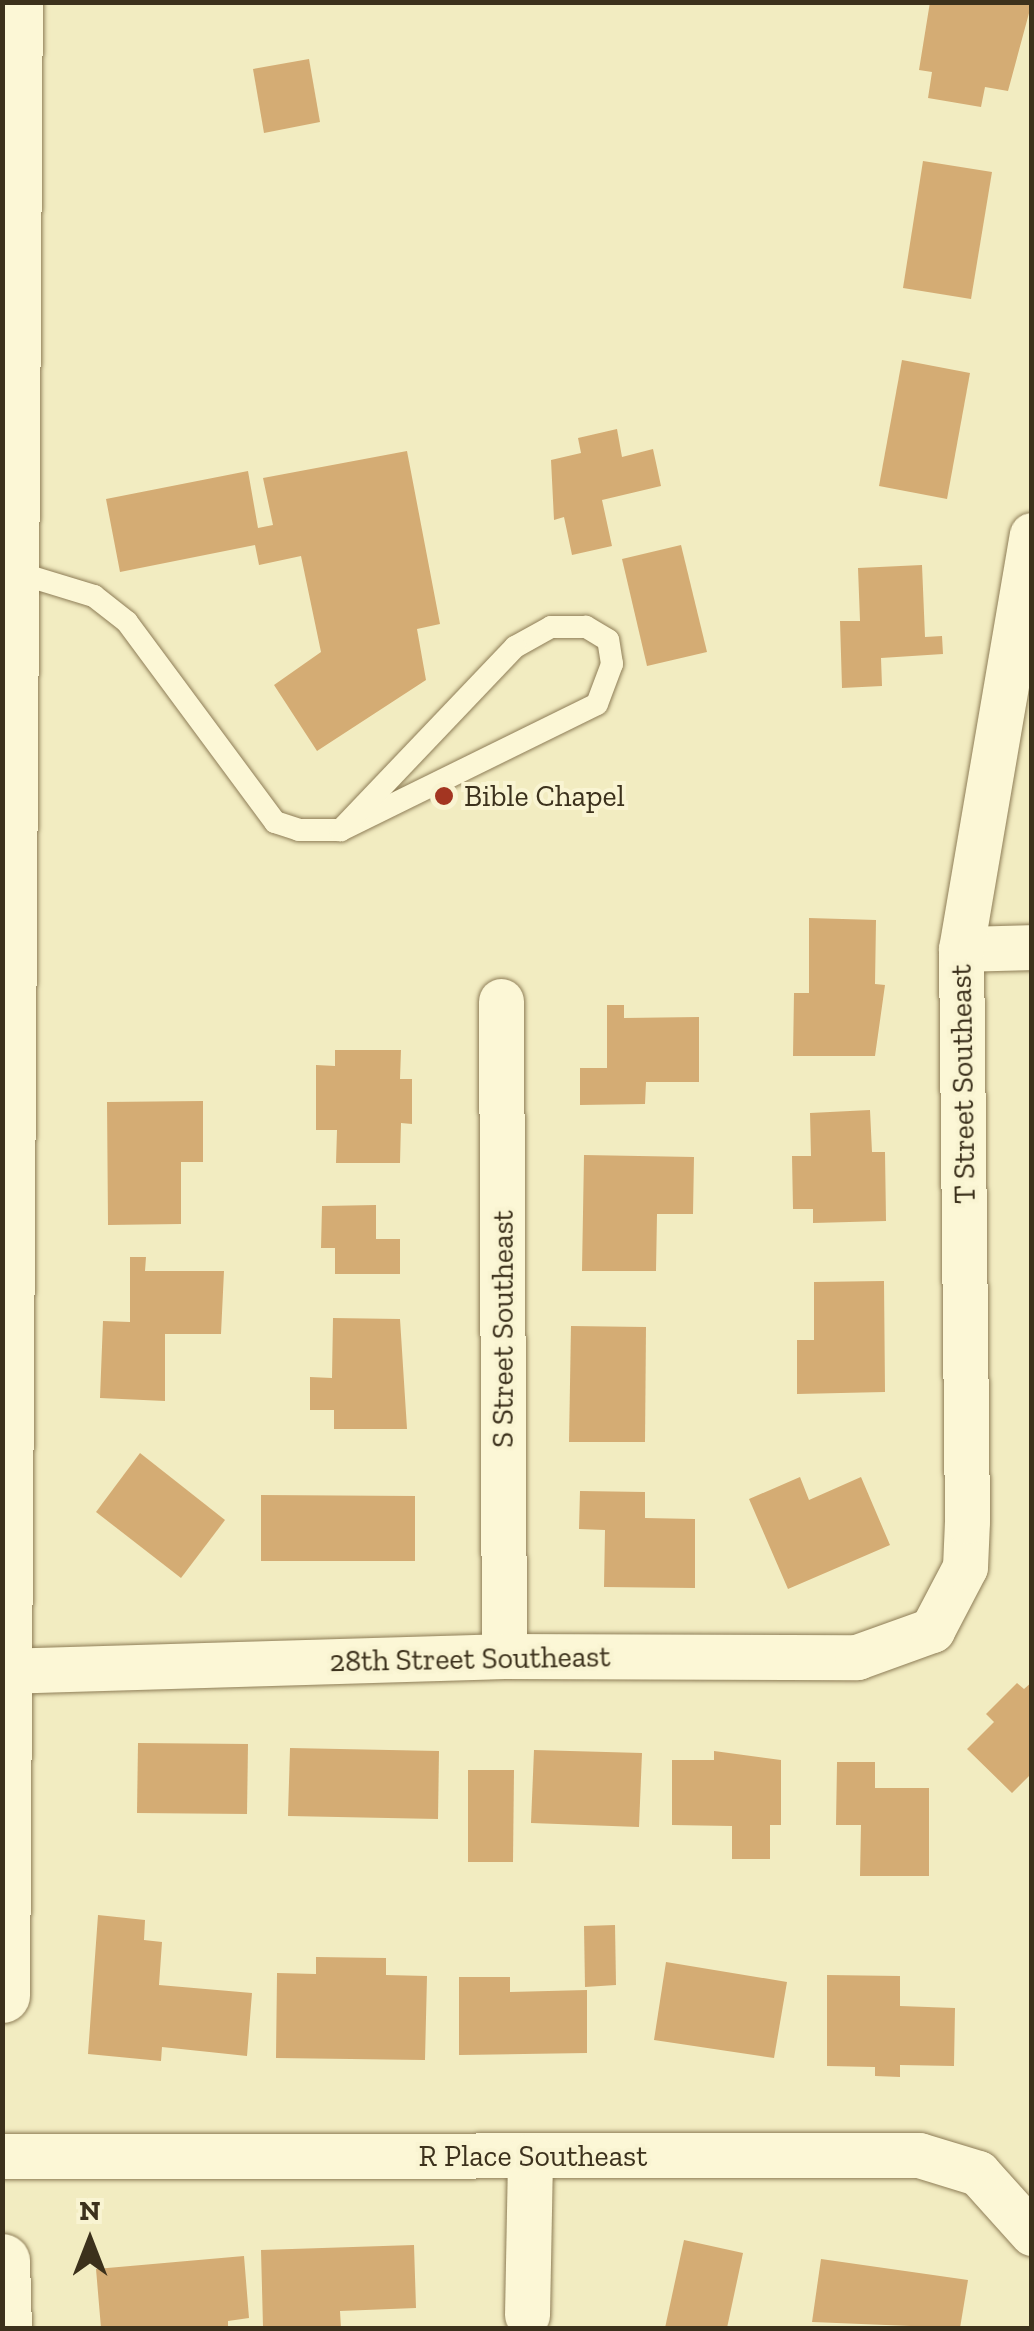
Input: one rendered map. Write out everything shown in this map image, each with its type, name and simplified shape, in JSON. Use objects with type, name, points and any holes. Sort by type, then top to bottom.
[{"type":"street","points":[[2,1996],[7,636],[12,571],[15,2]]},
{"type":"street","name":"T Street Southeast","points":[[932,1630],[965,1567],[968,1521],[961,949],[1032,535]]},
{"type":"street","points":[[961,949],[1032,947]]},
{"type":"street","name":"S Street Southeast","points":[[501,1001],[504,1656]]},
{"type":"street","name":"28th Street Southeast","points":[[5,1671],[504,1656],[857,1657],[932,1630]]},
{"type":"street","name":"R Place Southeast","points":[[2,2156],[919,2155],[978,2173],[1032,2233]]},
{"type":"street","points":[[527,2315],[530,2156]]},
{"type":"street","points":[[2,2262],[4,2328]]},
{"type":"lane","points":[[12,571],[94,596],[127,622],[274,822],[341,830],[597,704],[612,664],[608,640],[586,626],[551,626],[515,646],[341,830]]},
{"type":"building","points":[[930,2],[1032,2],[1008,91],[985,87],[981,107],[928,98],[932,72],[919,70]]},
{"type":"building","points":[[309,59],[320,122],[264,133],[253,69]]},
{"type":"building","points":[[923,161],[992,172],[971,299],[903,288]]},
{"type":"building","points":[[902,360],[970,373],[947,499],[879,486]]},
{"type":"building","points":[[617,429],[622,457],[653,449],[661,486],[602,500],[612,546],[572,555],[564,517],[554,520],[551,460],[581,453],[578,438]]},
{"type":"building","points":[[407,451],[440,624],[417,629],[426,680],[317,751],[274,685],[321,652],[301,556],[259,565],[255,545],[120,572],[106,499],[248,471],[258,528],[273,525],[263,478]]},
{"type":"building","points":[[681,545],[707,652],[647,666],[622,559]]},
{"type":"building","points":[[922,565],[925,637],[942,636],[943,654],[881,658],[882,686],[842,688],[840,621],[860,621],[858,568]]},
{"type":"building","points":[[809,918],[876,920],[875,984],[885,985],[875,1056],[793,1056],[794,993],[809,993]]},
{"type":"building","points":[[607,1005],[624,1005],[624,1018],[699,1017],[699,1082],[646,1082],[645,1104],[580,1105],[580,1068],[607,1068]]},
{"type":"building","points":[[335,1050],[401,1050],[400,1079],[412,1079],[412,1124],[401,1123],[400,1163],[336,1163],[337,1130],[316,1130],[316,1065],[335,1066]]},
{"type":"building","points":[[203,1101],[203,1162],[181,1162],[181,1224],[108,1225],[107,1102]]},
{"type":"building","points":[[870,1110],[872,1152],[885,1152],[886,1221],[813,1223],[813,1209],[793,1209],[792,1156],[811,1156],[810,1113]]},
{"type":"building","points":[[584,1155],[694,1157],[693,1214],[657,1214],[656,1271],[582,1271]]},
{"type":"building","points":[[376,1205],[376,1239],[400,1239],[400,1274],[335,1274],[335,1248],[321,1248],[322,1206]]},
{"type":"building","points":[[130,1257],[146,1257],[145,1271],[224,1271],[221,1334],[165,1334],[165,1401],[100,1398],[103,1321],[130,1322]]},
{"type":"building","points":[[884,1281],[885,1392],[797,1394],[797,1340],[814,1340],[814,1282]]},
{"type":"building","points":[[333,1318],[400,1319],[407,1429],[334,1429],[334,1410],[310,1410],[310,1377],[332,1378]]},
{"type":"building","points":[[571,1326],[646,1327],[645,1442],[569,1442]]},
{"type":"building","points":[[140,1453],[225,1520],[181,1578],[96,1512]]},
{"type":"building","points":[[800,1477],[809,1500],[861,1477],[890,1545],[788,1589],[749,1499]]},
{"type":"building","points":[[580,1491],[645,1492],[645,1518],[695,1519],[695,1588],[604,1587],[605,1530],[579,1529]]},
{"type":"building","points":[[261,1495],[415,1496],[415,1561],[261,1561]]},
{"type":"building","points":[[1032,1682],[1032,1773],[1012,1793],[967,1749],[994,1722],[986,1714],[1017,1683],[1024,1689]]},
{"type":"building","points":[[138,1743],[248,1744],[247,1814],[137,1813]]},
{"type":"building","points":[[290,1748],[439,1751],[438,1819],[288,1816]]},
{"type":"building","points":[[534,1750],[642,1753],[639,1827],[531,1823]]},
{"type":"building","points":[[714,1751],[781,1760],[781,1825],[770,1825],[770,1859],[732,1859],[732,1826],[672,1825],[672,1760],[714,1760]]},
{"type":"building","points":[[837,1762],[875,1762],[875,1788],[929,1788],[929,1876],[860,1876],[861,1825],[836,1825]]},
{"type":"building","points":[[468,1770],[514,1770],[513,1862],[468,1862]]},
{"type":"building","points":[[98,1915],[145,1920],[144,1940],[162,1942],[159,1985],[252,1993],[247,2056],[162,2047],[161,2061],[88,2054]]},
{"type":"building","points":[[615,1925],[616,1985],[585,1987],[584,1926]]},
{"type":"building","points":[[316,1957],[386,1958],[386,1975],[427,1976],[425,2060],[276,2058],[277,1973],[316,1974]]},
{"type":"building","points":[[666,1962],[787,1982],[774,2058],[654,2040]]},
{"type":"building","points":[[827,1975],[900,1976],[900,2006],[955,2008],[954,2066],[900,2065],[900,2077],[875,2076],[875,2067],[827,2066]]},
{"type":"building","points":[[459,1977],[510,1977],[510,1992],[587,1990],[587,2053],[459,2055]]},
{"type":"building","points":[[684,2240],[743,2253],[727,2328],[665,2328]]},
{"type":"building","points":[[414,2245],[416,2308],[340,2311],[341,2328],[263,2327],[261,2250]]},
{"type":"building","points":[[244,2256],[249,2318],[228,2321],[228,2328],[101,2328],[96,2269]]},
{"type":"building","points":[[821,2259],[968,2280],[960,2328],[812,2322]]},
{"type":"place","name":"Bible Chapel","points":[[444,796]]}]
